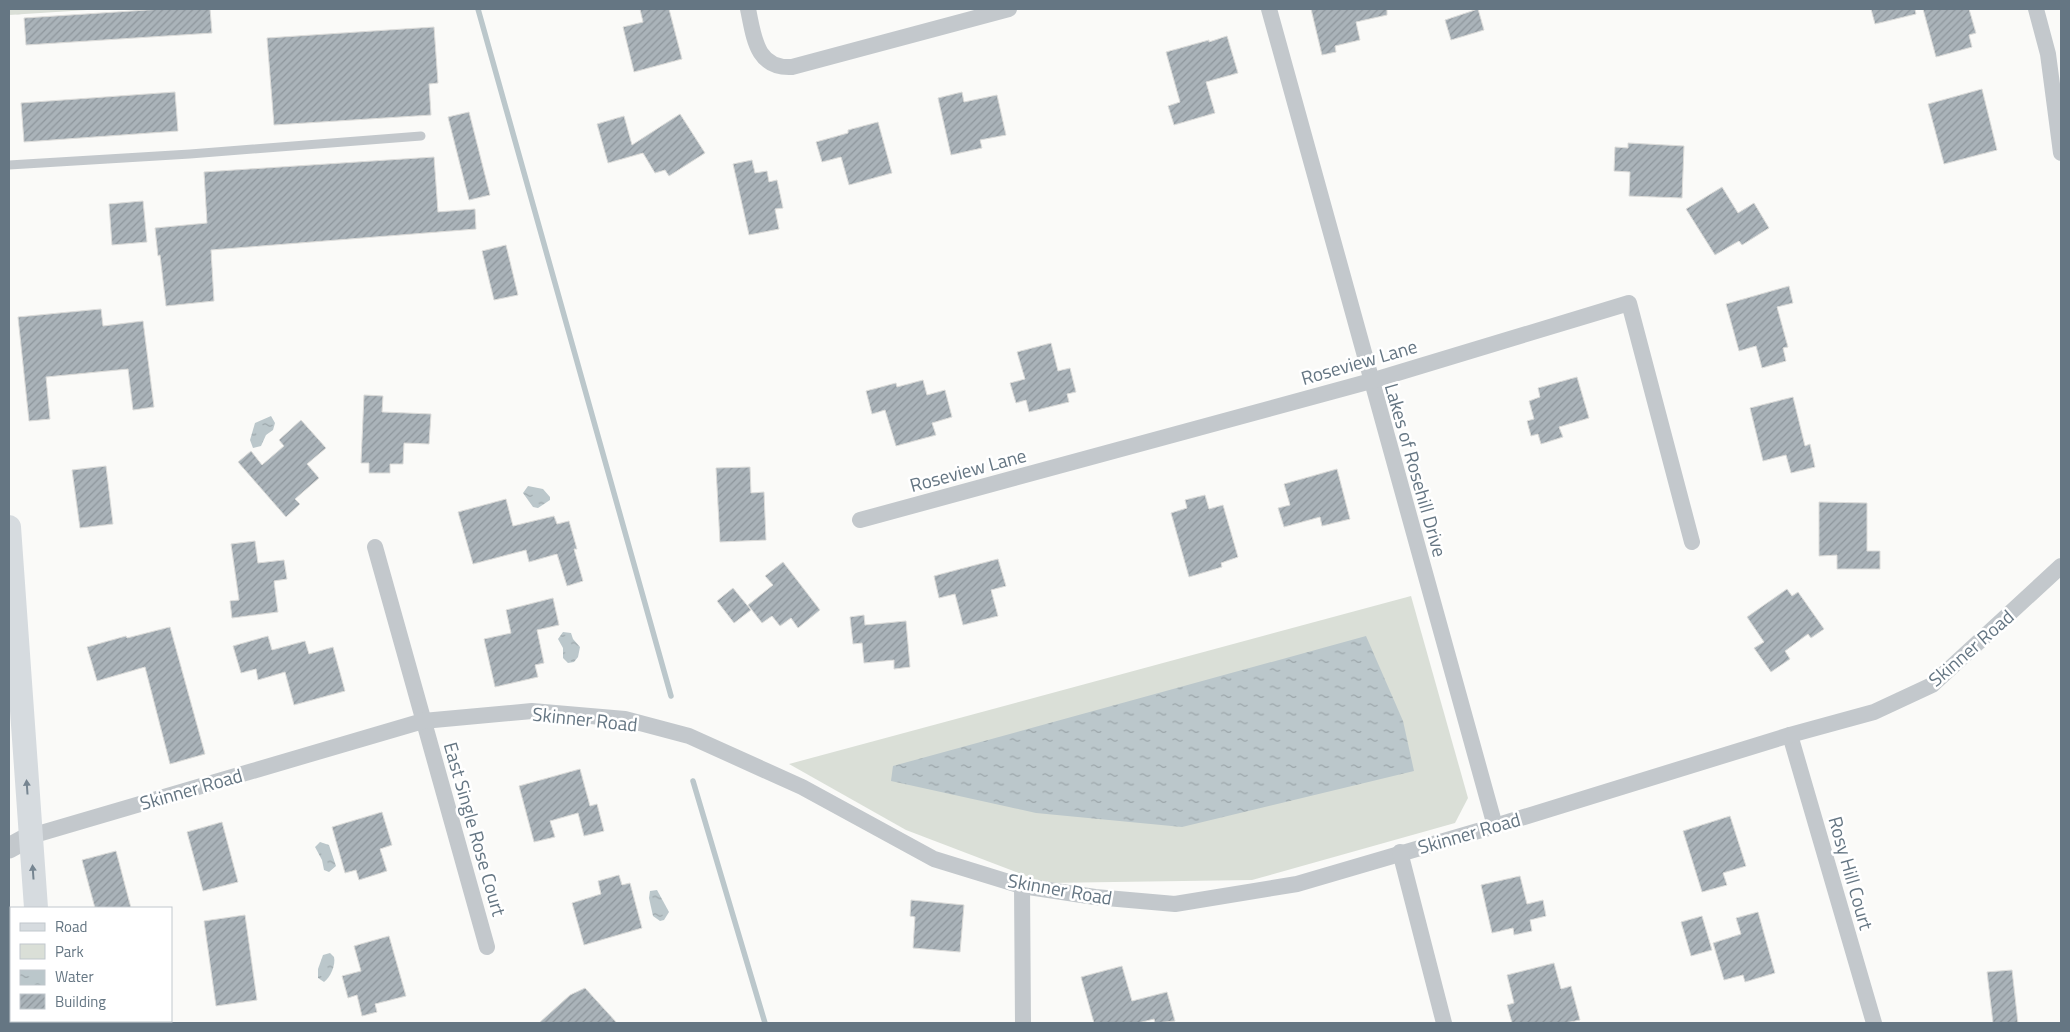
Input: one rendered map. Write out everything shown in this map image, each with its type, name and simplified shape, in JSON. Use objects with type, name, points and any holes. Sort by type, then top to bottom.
[{"type":"main road","points":[[9,527],[20,836],[36,907]]},
{"type":"street","points":[[748,9],[754,42],[766,60],[780,68],[792,67],[1009,9]]},
{"type":"street","name":"Lakes of Rosehill Drive","points":[[1269,9],[1495,826]]},
{"type":"street","points":[[2036,9],[2048,54],[2061,153]]},
{"type":"street","name":"Roseview Lane","points":[[860,520],[1371,381],[1629,303],[1692,542]]},
{"type":"street","name":"East Single Rose Court","points":[[375,547],[487,947]]},
{"type":"street","name":"Skinner Road","points":[[9,848],[20,836],[423,721],[532,712],[625,719],[689,736],[802,787],[934,859],[1022,886],[1095,897],[1175,904],[1297,884],[1400,852],[1495,826],[1790,735],[1874,712],[1932,685],[2061,566]]},
{"type":"street","name":"Rosy Hill Court","points":[[1790,735],[1874,1023]]},
{"type":"street","points":[[1400,852],[1444,1023]]},
{"type":"street","points":[[1022,886],[1023,1023]]},
{"type":"lane","points":[[9,165],[421,136]]},
{"type":"green space","points":[[9,9],[103,9],[9,15]]},
{"type":"green space","points":[[1411,596],[1468,798],[1455,823],[1252,880],[1045,883],[906,830],[789,764]]},
{"type":"water","points":[[271,416],[275,423],[273,430],[266,435],[261,446],[253,448],[250,440],[255,423]]},
{"type":"water","points":[[528,486],[543,489],[550,497],[550,500],[538,508],[533,507],[523,493]]},
{"type":"water","points":[[563,632],[571,633],[573,639],[580,647],[578,657],[574,662],[568,663],[563,658],[563,648],[558,639]]},
{"type":"water","points":[[1366,636],[1403,721],[1414,771],[1182,827],[1036,813],[891,781],[893,766]]},
{"type":"water","points":[[320,842],[329,845],[336,866],[329,872],[324,870],[322,860],[315,847]]},
{"type":"water","points":[[657,890],[669,912],[664,920],[660,921],[653,916],[649,898],[650,891]]},
{"type":"water","points":[[330,953],[334,957],[334,964],[324,982],[318,978],[318,969],[323,955]]},
{"type":"building","points":[[163,9],[210,9],[212,33],[26,45],[24,18]]},
{"type":"building","points":[[640,9],[669,9],[682,59],[634,72],[623,27],[643,22]]},
{"type":"building","points":[[1311,9],[1387,9],[1387,15],[1356,22],[1360,40],[1335,46],[1336,52],[1322,55]]},
{"type":"building","points":[[1478,9],[1484,30],[1451,40],[1445,20]]},
{"type":"building","points":[[1871,9],[1915,9],[1916,14],[1875,24]]},
{"type":"building","points":[[1923,9],[1969,9],[1976,33],[1969,35],[1972,47],[1936,57]]},
{"type":"building","points":[[434,27],[438,83],[429,84],[431,115],[274,125],[267,38]]},
{"type":"building","points":[[1227,36],[1238,73],[1206,82],[1215,113],[1174,125],[1168,106],[1180,102],[1166,52]]},
{"type":"building","points":[[1982,89],[1997,150],[1944,164],[1928,104]]},
{"type":"building","points":[[175,92],[178,131],[24,142],[21,103]]},
{"type":"building","points":[[962,92],[964,102],[997,95],[1006,135],[980,140],[982,148],[951,155],[938,98]]},
{"type":"building","points":[[469,112],[490,195],[469,200],[448,117]]},
{"type":"building","points":[[680,114],[705,153],[669,176],[665,170],[655,173],[643,153],[608,163],[597,124],[624,116],[632,145]]},
{"type":"building","points":[[878,122],[892,173],[849,185],[841,157],[822,162],[816,142],[848,133],[848,130]]},
{"type":"building","points":[[1628,143],[1684,146],[1682,198],[1629,196],[1630,172],[1614,171],[1615,147],[1628,148]]},
{"type":"building","points":[[434,157],[438,212],[475,209],[476,229],[211,250],[214,301],[166,306],[155,228],[207,223],[204,172]]},
{"type":"building","points":[[752,160],[755,173],[767,171],[769,182],[777,180],[783,208],[775,209],[779,229],[749,235],[733,164]]},
{"type":"building","points":[[1722,187],[1738,213],[1754,203],[1769,228],[1742,245],[1739,241],[1715,255],[1686,209]]},
{"type":"building","points":[[143,201],[147,242],[112,245],[109,204]]},
{"type":"building","points":[[506,245],[518,295],[494,300],[482,251]]},
{"type":"building","points":[[1789,286],[1793,303],[1777,307],[1788,347],[1783,348],[1786,361],[1762,368],[1756,346],[1739,351],[1726,304]]},
{"type":"building","points":[[101,309],[103,326],[143,321],[154,407],[133,410],[128,369],[46,377],[50,419],[29,421],[18,317]]},
{"type":"building","points":[[1051,343],[1058,371],[1070,368],[1076,392],[1067,394],[1069,402],[1029,412],[1026,400],[1016,403],[1010,383],[1025,379],[1017,352]]},
{"type":"building","points":[[1577,377],[1589,418],[1559,427],[1563,437],[1541,444],[1538,434],[1531,436],[1527,421],[1534,419],[1529,401],[1540,397],[1538,388]]},
{"type":"building","points":[[923,380],[927,395],[945,390],[952,417],[932,423],[936,435],[896,446],[885,410],[872,414],[866,391],[896,383],[897,387]]},
{"type":"building","points":[[364,395],[383,396],[382,412],[431,414],[429,444],[404,443],[403,464],[390,464],[390,473],[369,473],[369,463],[361,463]]},
{"type":"building","points":[[1793,397],[1805,446],[1810,444],[1815,467],[1791,473],[1786,455],[1763,461],[1750,408]]},
{"type":"building","points":[[301,420],[326,448],[307,464],[319,478],[295,499],[300,504],[286,517],[238,462],[251,451],[262,465],[284,446],[279,440]]},
{"type":"building","points":[[106,466],[113,524],[80,528],[72,470]]},
{"type":"building","points":[[750,467],[751,493],[764,492],[766,540],[720,542],[716,468]]},
{"type":"building","points":[[1337,469],[1350,519],[1322,526],[1320,517],[1284,527],[1278,508],[1290,505],[1284,484]]},
{"type":"building","points":[[1205,495],[1209,509],[1223,505],[1238,557],[1221,563],[1222,567],[1189,577],[1171,513],[1187,508],[1185,500]]},
{"type":"building","points":[[506,499],[513,526],[554,516],[557,524],[569,521],[583,581],[567,586],[557,554],[529,562],[526,550],[473,564],[458,512]]},
{"type":"building","points":[[1819,502],[1867,503],[1867,551],[1880,551],[1880,569],[1837,569],[1837,555],[1819,556]]},
{"type":"building","points":[[255,541],[258,563],[284,560],[287,579],[274,581],[278,612],[232,618],[230,601],[239,600],[231,544]]},
{"type":"building","points":[[998,559],[1006,586],[991,590],[998,616],[963,625],[955,594],[939,598],[934,576]]},
{"type":"building","points":[[783,562],[820,610],[798,628],[791,618],[780,626],[772,616],[762,623],[748,605],[773,585],[765,576]]},
{"type":"building","points":[[733,588],[751,610],[734,623],[717,601]]},
{"type":"building","points":[[1787,589],[1792,596],[1798,592],[1824,629],[1811,638],[1808,634],[1785,651],[1790,659],[1771,672],[1754,648],[1764,642],[1747,617]]},
{"type":"building","points":[[553,598],[559,625],[537,630],[544,663],[535,665],[538,677],[495,687],[484,639],[511,633],[506,610]]},
{"type":"building","points":[[864,615],[865,625],[906,621],[910,667],[894,669],[894,660],[864,663],[862,643],[853,644],[850,617]]},
{"type":"building","points":[[170,627],[205,754],[170,764],[145,667],[97,681],[87,647],[126,636],[127,638]]},
{"type":"building","points":[[268,636],[272,650],[305,641],[309,654],[333,647],[345,691],[294,705],[285,672],[258,680],[256,669],[241,673],[233,646]]},
{"type":"building","points":[[580,769],[590,806],[597,804],[604,831],[584,836],[578,813],[550,821],[555,837],[534,842],[519,786]]},
{"type":"building","points":[[382,812],[392,845],[380,849],[387,871],[359,880],[356,870],[345,873],[332,827]]},
{"type":"building","points":[[1730,816],[1746,866],[1723,873],[1727,885],[1702,892],[1683,831]]},
{"type":"building","points":[[222,822],[238,882],[203,891],[187,832]]},
{"type":"building","points":[[116,851],[131,907],[95,907],[82,860]]},
{"type":"building","points":[[619,875],[622,885],[630,883],[642,928],[584,945],[572,903],[601,894],[598,881]]},
{"type":"building","points":[[1520,876],[1527,904],[1543,900],[1546,916],[1530,920],[1532,931],[1514,935],[1513,928],[1492,933],[1481,885]]},
{"type":"building","points":[[911,900],[964,905],[960,952],[913,948],[915,917],[910,916]]},
{"type":"building","points":[[1758,912],[1775,973],[1745,982],[1743,975],[1724,980],[1713,943],[1741,934],[1736,918]]},
{"type":"building","points":[[245,915],[257,1000],[216,1006],[204,921]]},
{"type":"building","points":[[1702,916],[1712,950],[1691,956],[1681,922]]},
{"type":"building","points":[[389,936],[406,996],[375,1004],[377,1012],[362,1016],[357,995],[348,998],[342,976],[361,971],[354,946]]},
{"type":"building","points":[[1554,963],[1561,989],[1571,986],[1580,1020],[1565,1023],[1512,1023],[1507,1005],[1514,1003],[1507,975]]},
{"type":"building","points":[[1122,966],[1132,1001],[1167,992],[1175,1021],[1155,1023],[1154,1019],[1138,1023],[1094,1023],[1081,977]]},
{"type":"building","points":[[2012,970],[2018,1023],[1993,1023],[1987,972]]},
{"type":"building","points":[[585,988],[617,1023],[539,1023],[570,995]]},
{"type":"waterway","points":[[478,9],[671,696]]},
{"type":"waterway","points":[[693,781],[765,1023]]}]
